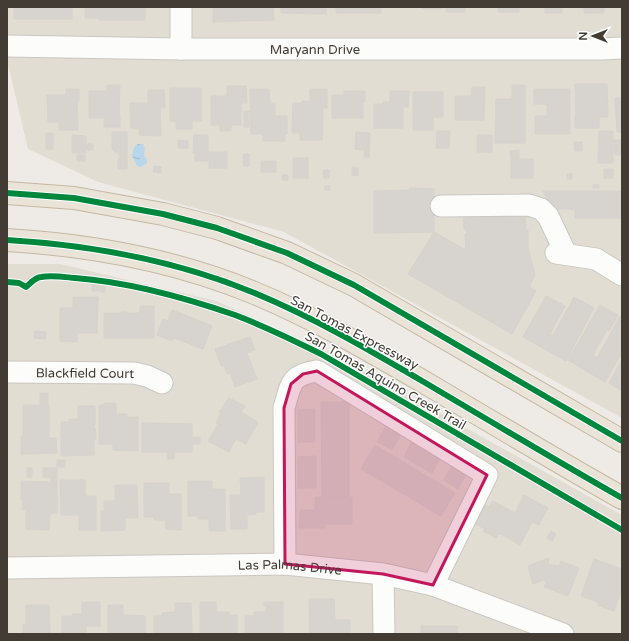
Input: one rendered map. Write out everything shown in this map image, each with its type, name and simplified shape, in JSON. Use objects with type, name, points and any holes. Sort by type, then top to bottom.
[{"type":"highway","points":[[7,193],[74,198],[163,214],[217,228],[287,253],[354,285],[622,441]]},
{"type":"highway","name":"San Tomas Expressway","points":[[7,240],[67,244],[149,259],[199,273],[250,291],[301,313],[361,346],[622,498]]},
{"type":"street","points":[[181,7],[181,49]]},
{"type":"street","name":"Maryann Drive","points":[[7,46],[181,49],[622,48]]},
{"type":"street","points":[[441,206],[529,205],[541,209],[548,216],[561,254],[596,259],[622,275]]},
{"type":"street","points":[[285,564],[284,408],[291,384],[294,379],[303,374],[317,371],[487,475],[433,585]]},
{"type":"street","name":"Blackfield Court","points":[[7,372],[134,373],[147,376],[162,383]]},
{"type":"street","name":"Las Palmas Drive","points":[[7,568],[285,564],[384,574],[433,585],[564,634]]},
{"type":"street","points":[[384,574],[384,634]]},
{"type":"highlighted area","points":[[317,371],[487,475],[433,585],[383,574],[285,564],[284,408],[291,384],[303,374]]},
{"type":"shaded area","points":[[7,7],[622,7],[622,418],[284,232],[98,182],[28,149],[7,60]]},
{"type":"shaded area","points":[[7,264],[60,264],[216,301],[334,354],[622,515],[622,634],[7,634]]},
{"type":"water","points":[[138,144],[144,144],[144,155],[147,160],[147,163],[141,167],[137,166],[132,156],[134,147]]},
{"type":"building","points":[[14,7],[72,7],[72,19],[14,19]]},
{"type":"building","points":[[85,7],[98,7],[98,18],[85,18]]},
{"type":"building","points":[[99,7],[145,7],[145,20],[99,20]]},
{"type":"building","points":[[213,7],[273,7],[274,20],[213,22]]},
{"type":"building","points":[[281,7],[326,7],[326,14],[281,13]]},
{"type":"building","points":[[336,7],[381,7],[381,13],[336,13]]},
{"type":"building","points":[[423,7],[442,7],[442,9],[423,9]]},
{"type":"building","points":[[446,7],[465,7],[465,12],[446,12]]},
{"type":"building","points":[[498,7],[519,7],[519,12],[498,12]]},
{"type":"building","points":[[545,7],[562,7],[562,13],[545,13]]},
{"type":"building","points":[[584,7],[604,7],[604,13],[584,13]]},
{"type":"building","points":[[575,84],[607,84],[608,117],[599,117],[599,128],[575,128]]},
{"type":"building","points":[[107,85],[120,85],[120,127],[104,127],[104,118],[89,118],[89,91],[107,91]]},
{"type":"building","points":[[512,85],[525,85],[525,143],[495,143],[496,99],[512,99]]},
{"type":"building","points":[[227,86],[246,86],[247,103],[241,103],[241,125],[231,125],[231,131],[220,131],[220,125],[211,125],[211,96],[227,96]]},
{"type":"building","points":[[472,87],[485,87],[484,120],[455,120],[455,96],[471,96]]},
{"type":"building","points":[[170,88],[201,88],[201,121],[192,121],[192,129],[176,129],[176,121],[170,121]]},
{"type":"building","points":[[66,89],[79,89],[79,101],[77,101],[78,130],[59,130],[59,122],[48,122],[47,95],[66,95]]},
{"type":"building","points":[[250,89],[269,89],[270,104],[275,104],[275,116],[287,116],[287,134],[285,134],[285,141],[263,141],[263,134],[251,134]]},
{"type":"building","points":[[310,89],[327,89],[327,108],[323,108],[322,140],[300,140],[300,133],[292,133],[293,103],[310,101]]},
{"type":"building","points":[[534,89],[570,89],[570,134],[535,134],[535,116],[547,116],[547,104],[534,104]]},
{"type":"building","points":[[148,90],[164,90],[165,107],[160,107],[161,136],[139,135],[139,128],[131,128],[130,103],[148,103]]},
{"type":"building","points":[[344,91],[365,91],[363,118],[332,118],[332,95],[344,95]]},
{"type":"building","points":[[390,91],[409,91],[408,107],[403,107],[403,128],[374,128],[374,104],[390,102]]},
{"type":"building","points":[[413,92],[443,92],[443,117],[433,117],[433,130],[413,130]]},
{"type":"building","points":[[615,98],[622,98],[622,132],[617,132]]},
{"type":"building","points":[[244,111],[249,111],[249,127],[244,127]]},
{"type":"building","points":[[437,131],[450,131],[449,148],[436,148]]},
{"type":"building","points":[[599,131],[613,131],[613,163],[598,163]]},
{"type":"building","points":[[112,132],[127,132],[127,157],[120,157],[118,152],[114,152],[114,150],[112,150]]},
{"type":"building","points":[[356,132],[370,133],[369,157],[364,157],[365,150],[355,149]]},
{"type":"building","points":[[46,133],[53,133],[53,149],[46,149]]},
{"type":"building","points":[[72,135],[86,136],[86,153],[72,153]]},
{"type":"building","points":[[194,135],[208,135],[208,161],[195,161],[195,153],[193,153]]},
{"type":"building","points":[[477,135],[492,135],[492,152],[477,152]]},
{"type":"building","points":[[178,140],[188,141],[188,148],[178,148]]},
{"type":"building","points":[[614,140],[622,140],[622,155],[615,155]]},
{"type":"building","points":[[574,142],[582,142],[582,151],[575,151]]},
{"type":"building","points":[[87,144],[93,144],[93,150],[87,150]]},
{"type":"building","points":[[519,150],[519,158],[511,159],[510,151]]},
{"type":"building","points":[[209,152],[227,152],[227,168],[209,168]]},
{"type":"building","points":[[243,154],[249,154],[249,166],[243,166]]},
{"type":"building","points":[[77,155],[85,155],[85,161],[77,161]]},
{"type":"building","points":[[118,158],[127,158],[127,169],[118,169]]},
{"type":"building","points":[[293,158],[308,158],[308,178],[293,178]]},
{"type":"building","points":[[511,159],[533,159],[533,178],[511,178]]},
{"type":"building","points":[[261,161],[276,161],[276,172],[261,172]]},
{"type":"building","points":[[154,166],[161,167],[161,173],[153,172]]},
{"type":"building","points":[[352,167],[358,168],[358,176],[352,175]]},
{"type":"building","points":[[604,169],[613,169],[613,178],[604,178]]},
{"type":"building","points":[[323,170],[329,170],[329,178],[324,178]]},
{"type":"building","points":[[567,174],[572,174],[572,179],[567,179]]},
{"type":"building","points":[[282,175],[288,175],[288,180],[282,180]]},
{"type":"building","points":[[593,185],[599,185],[599,188],[593,188]]},
{"type":"building","points":[[325,186],[330,186],[330,190],[325,190]]},
{"type":"building","points":[[410,188],[434,189],[434,232],[374,233],[374,191],[410,190]]},
{"type":"building","points":[[543,191],[622,191],[622,218],[575,218],[575,209],[552,209]]},
{"type":"building","points":[[463,214],[525,214],[526,230],[528,230],[528,248],[535,275],[529,287],[536,291],[512,334],[408,274],[434,232],[466,250],[465,234],[467,234],[466,229],[464,229]]},
{"type":"building","points":[[92,285],[100,285],[100,291],[92,291]]},
{"type":"building","points":[[101,286],[105,286],[105,292],[101,292]]},
{"type":"building","points":[[546,296],[565,306],[550,334],[553,336],[574,297],[594,308],[566,361],[523,337]]},
{"type":"building","points":[[73,297],[98,297],[97,333],[77,333],[77,342],[60,341],[60,308],[73,308]]},
{"type":"building","points":[[600,305],[618,315],[609,331],[607,330],[593,355],[597,358],[620,316],[622,317],[622,352],[605,382],[568,360]]},
{"type":"building","points":[[140,306],[154,306],[154,338],[104,338],[104,313],[140,313]]},
{"type":"building","points":[[172,310],[212,326],[203,349],[174,338],[172,341],[157,335],[163,319],[168,321]]},
{"type":"building","points":[[35,331],[46,332],[45,339],[34,338]]},
{"type":"building","points":[[250,337],[255,350],[247,353],[257,379],[235,387],[230,373],[227,374],[224,365],[221,366],[215,349]]},
{"type":"building","points":[[622,360],[622,391],[609,383]]},
{"type":"building","points":[[40,393],[48,393],[48,404],[40,404]]},
{"type":"building","points":[[229,398],[245,406],[241,412],[258,422],[246,444],[236,439],[229,452],[208,441],[218,424],[216,423],[221,413],[219,412]]},
{"type":"building","points":[[321,402],[349,402],[349,497],[322,497]]},
{"type":"building","points":[[104,403],[116,403],[116,414],[127,414],[127,417],[138,417],[138,451],[113,450],[113,444],[99,444],[99,405],[104,405]]},
{"type":"building","points":[[23,405],[49,405],[49,438],[56,438],[57,453],[21,454],[21,436],[23,436]]},
{"type":"building","points":[[78,406],[95,406],[94,428],[96,439],[94,439],[94,455],[61,456],[61,422],[69,422],[69,419],[78,419]]},
{"type":"building","points":[[315,409],[315,442],[298,442],[298,410]]},
{"type":"building","points":[[142,423],[192,424],[192,437],[200,437],[200,444],[192,444],[192,452],[174,452],[174,459],[167,459],[167,452],[142,452]]},
{"type":"building","points":[[386,426],[401,434],[392,450],[377,442]]},
{"type":"building","points":[[412,441],[441,457],[432,473],[404,457]]},
{"type":"building","points":[[375,445],[455,493],[441,516],[361,469]]},
{"type":"building","points":[[316,456],[316,488],[298,488],[298,457]]},
{"type":"building","points":[[57,460],[65,460],[65,467],[57,467]]},
{"type":"building","points":[[453,464],[467,473],[458,489],[444,480]]},
{"type":"building","points":[[27,468],[32,468],[32,477],[27,477]]},
{"type":"building","points":[[43,468],[57,468],[57,477],[43,477]]},
{"type":"building","points":[[51,477],[57,477],[57,513],[50,513],[49,530],[26,529],[26,510],[22,510],[23,500],[21,500],[21,481],[51,483]]},
{"type":"building","points":[[264,477],[264,512],[256,512],[256,514],[247,515],[247,529],[231,529],[230,495],[241,495],[240,478]]},
{"type":"building","points":[[60,480],[85,480],[85,496],[96,496],[96,530],[79,530],[79,515],[61,515]]},
{"type":"building","points":[[188,481],[212,481],[212,489],[225,489],[225,531],[209,531],[209,519],[198,519],[198,516],[188,516]]},
{"type":"building","points":[[144,483],[169,483],[169,494],[181,494],[181,530],[166,529],[166,520],[154,520],[154,517],[144,517]]},
{"type":"building","points":[[115,485],[137,485],[138,518],[125,518],[125,530],[101,531],[101,511],[104,511],[104,501],[115,501]]},
{"type":"building","points":[[524,495],[548,508],[539,525],[532,522],[520,545],[499,533],[496,538],[483,531],[485,529],[472,522],[482,503],[489,507],[493,501],[515,513]]},
{"type":"building","points":[[315,497],[352,497],[352,524],[325,524],[325,528],[299,528],[300,510],[315,510]]},
{"type":"building","points":[[551,531],[556,534],[552,541],[547,538]]},
{"type":"building","points":[[549,558],[548,564],[559,566],[561,561],[579,568],[568,596],[544,587],[546,583],[543,580],[533,584],[528,566]]},
{"type":"building","points":[[594,559],[622,569],[622,589],[614,611],[597,605],[598,602],[581,596]]},
{"type":"building","points":[[309,599],[334,599],[335,620],[350,620],[350,634],[310,634]]},
{"type":"building","points":[[82,602],[100,602],[100,626],[86,626],[86,634],[62,634],[62,616],[82,614]]},
{"type":"building","points":[[200,602],[216,602],[216,612],[229,612],[229,615],[237,615],[237,634],[200,634]]},
{"type":"building","points":[[264,602],[283,602],[283,634],[245,634],[245,616],[254,616],[254,612],[266,612]]},
{"type":"building","points":[[175,603],[191,603],[192,634],[154,634],[154,616],[162,616],[162,613],[175,612]]},
{"type":"building","points":[[26,605],[49,605],[50,634],[23,634],[23,624],[26,624]]},
{"type":"building","points":[[108,605],[123,605],[123,615],[145,616],[145,634],[108,634]]},
{"type":"building","points":[[421,626],[457,626],[457,634],[421,634]]},
{"type":"cycle path","points":[[7,193],[74,198],[163,214],[217,228],[287,253],[354,285],[622,441]]},
{"type":"cycle path","name":"San Tomas Aquino Creek Trail","points":[[7,240],[70,246],[132,256],[193,271],[252,292],[320,323],[364,347],[622,498]]},
{"type":"cycle path","name":"San Tomas Aquino Creek Trail","points":[[7,282],[19,283],[26,287],[34,280],[39,278],[54,276],[115,283],[176,296],[246,319],[321,354],[622,530]]}]
